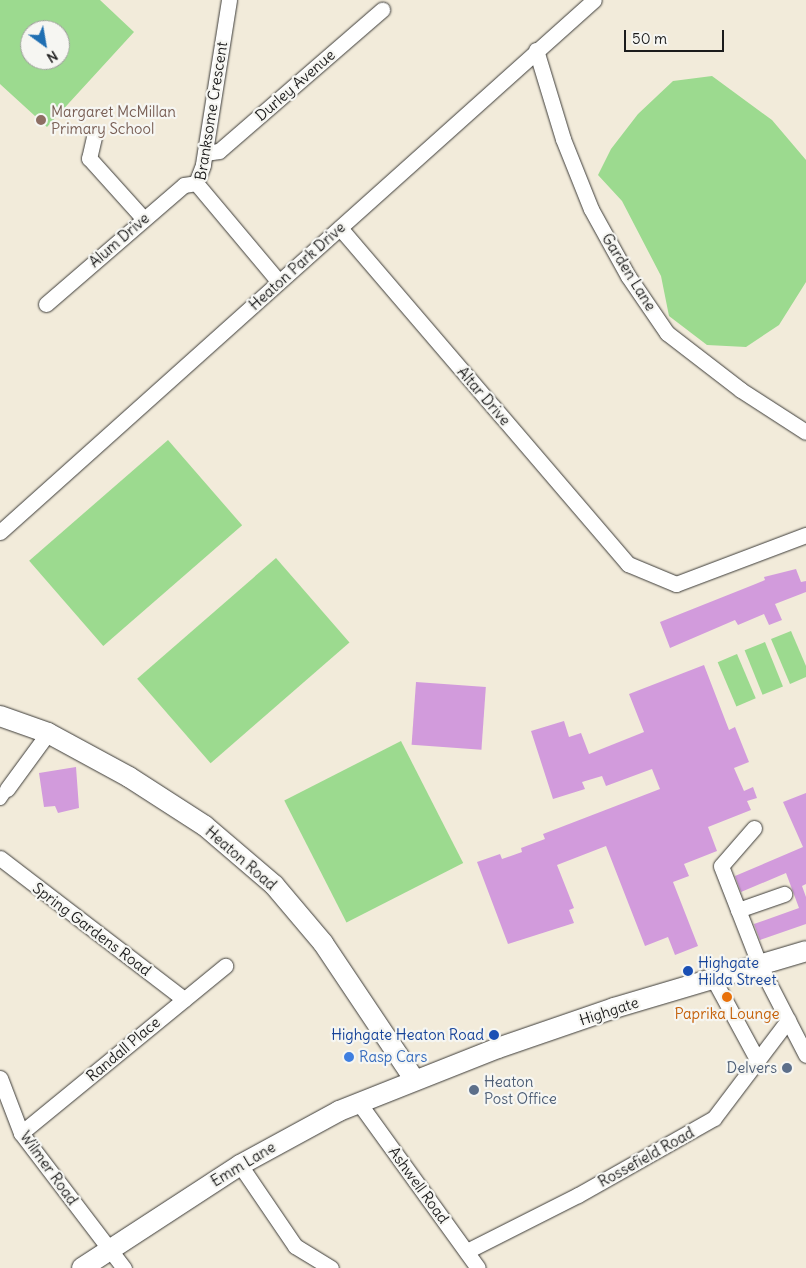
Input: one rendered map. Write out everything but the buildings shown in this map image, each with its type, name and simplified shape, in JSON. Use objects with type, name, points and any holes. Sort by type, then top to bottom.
[{"type":"street","name":"Branksome Crescent","points":[[229,0],[205,154],[196,183],[279,282]]},
{"type":"street","name":"Heaton Park Drive","points":[[0,532],[594,0]]},
{"type":"street","name":"Durley Avenue","points":[[205,154],[219,150],[382,10]]},
{"type":"street","name":"Garden Lane","points":[[536,50],[563,138],[591,209],[628,276],[667,333],[741,390],[806,432]]},
{"type":"street","points":[[94,138],[89,158],[144,219]]},
{"type":"street","name":"Alum Drive","points":[[46,304],[184,185],[196,183]]},
{"type":"street","name":"Altar Drive","points":[[340,228],[628,564],[676,584],[728,567],[806,535]]},
{"type":"street","name":"Heaton Road","points":[[0,716],[48,734],[129,776],[204,826],[274,885],[323,943],[414,1079]]},
{"type":"street","points":[[4,794],[48,734]]},
{"type":"street","points":[[754,828],[721,866],[760,966],[806,1055]]},
{"type":"street","name":"Spring Gardens Road","points":[[0,858],[184,999]]},
{"type":"street","points":[[738,910],[784,894]]},
{"type":"street","name":"Highgate","points":[[414,1079],[614,1008],[714,980],[806,951]]},
{"type":"street","name":"Randall Place","points":[[21,1133],[224,966]]},
{"type":"street","points":[[714,980],[758,1061]]},
{"type":"street","name":"Rossefield Road","points":[[467,1251],[578,1195],[714,1118],[788,1020]]},
{"type":"street","name":"Wilmer Road","points":[[0,1078],[21,1133],[124,1268]]},
{"type":"street","name":"Emm Lane","points":[[82,1268],[240,1165],[310,1124],[414,1079]]},
{"type":"street","name":"Ashwell Road","points":[[358,1103],[478,1268]]},
{"type":"street","points":[[240,1165],[295,1246],[331,1268]]},
{"type":"green space","points":[[0,0],[100,0],[134,32],[47,127],[0,84]]},
{"type":"green space","points":[[712,76],[772,120],[806,160],[806,282],[779,325],[746,347],[707,345],[669,316],[661,276],[622,201],[598,175],[611,149],[638,114],[673,81]]},
{"type":"green space","points":[[168,440],[242,525],[103,646],[29,561]]},
{"type":"green space","points":[[276,558],[349,643],[211,763],[137,679]]},
{"type":"green space","points":[[791,631],[806,666],[806,677],[790,684],[771,639]]},
{"type":"green space","points":[[765,642],[783,687],[763,695],[745,650]]},
{"type":"green space","points":[[737,654],[756,698],[736,706],[718,662]]},
{"type":"green space","points":[[401,741],[463,863],[346,923],[284,800]]},
{"type":"place","name":"Margaret McMillan Primary School","points":[[41,120]]},
{"type":"place","name":"Highgate Hilda Street","points":[[688,971]]},
{"type":"place","name":"Paprika Lounge","points":[[727,997]]},
{"type":"place","name":"Highgate Heaton Road","points":[[494,1035]]},
{"type":"place","name":"Rasp Cars","points":[[349,1057]]},
{"type":"place","name":"Delvers","points":[[787,1068]]},
{"type":"place","name":"Heaton Post Office","points":[[474,1090]]}]
